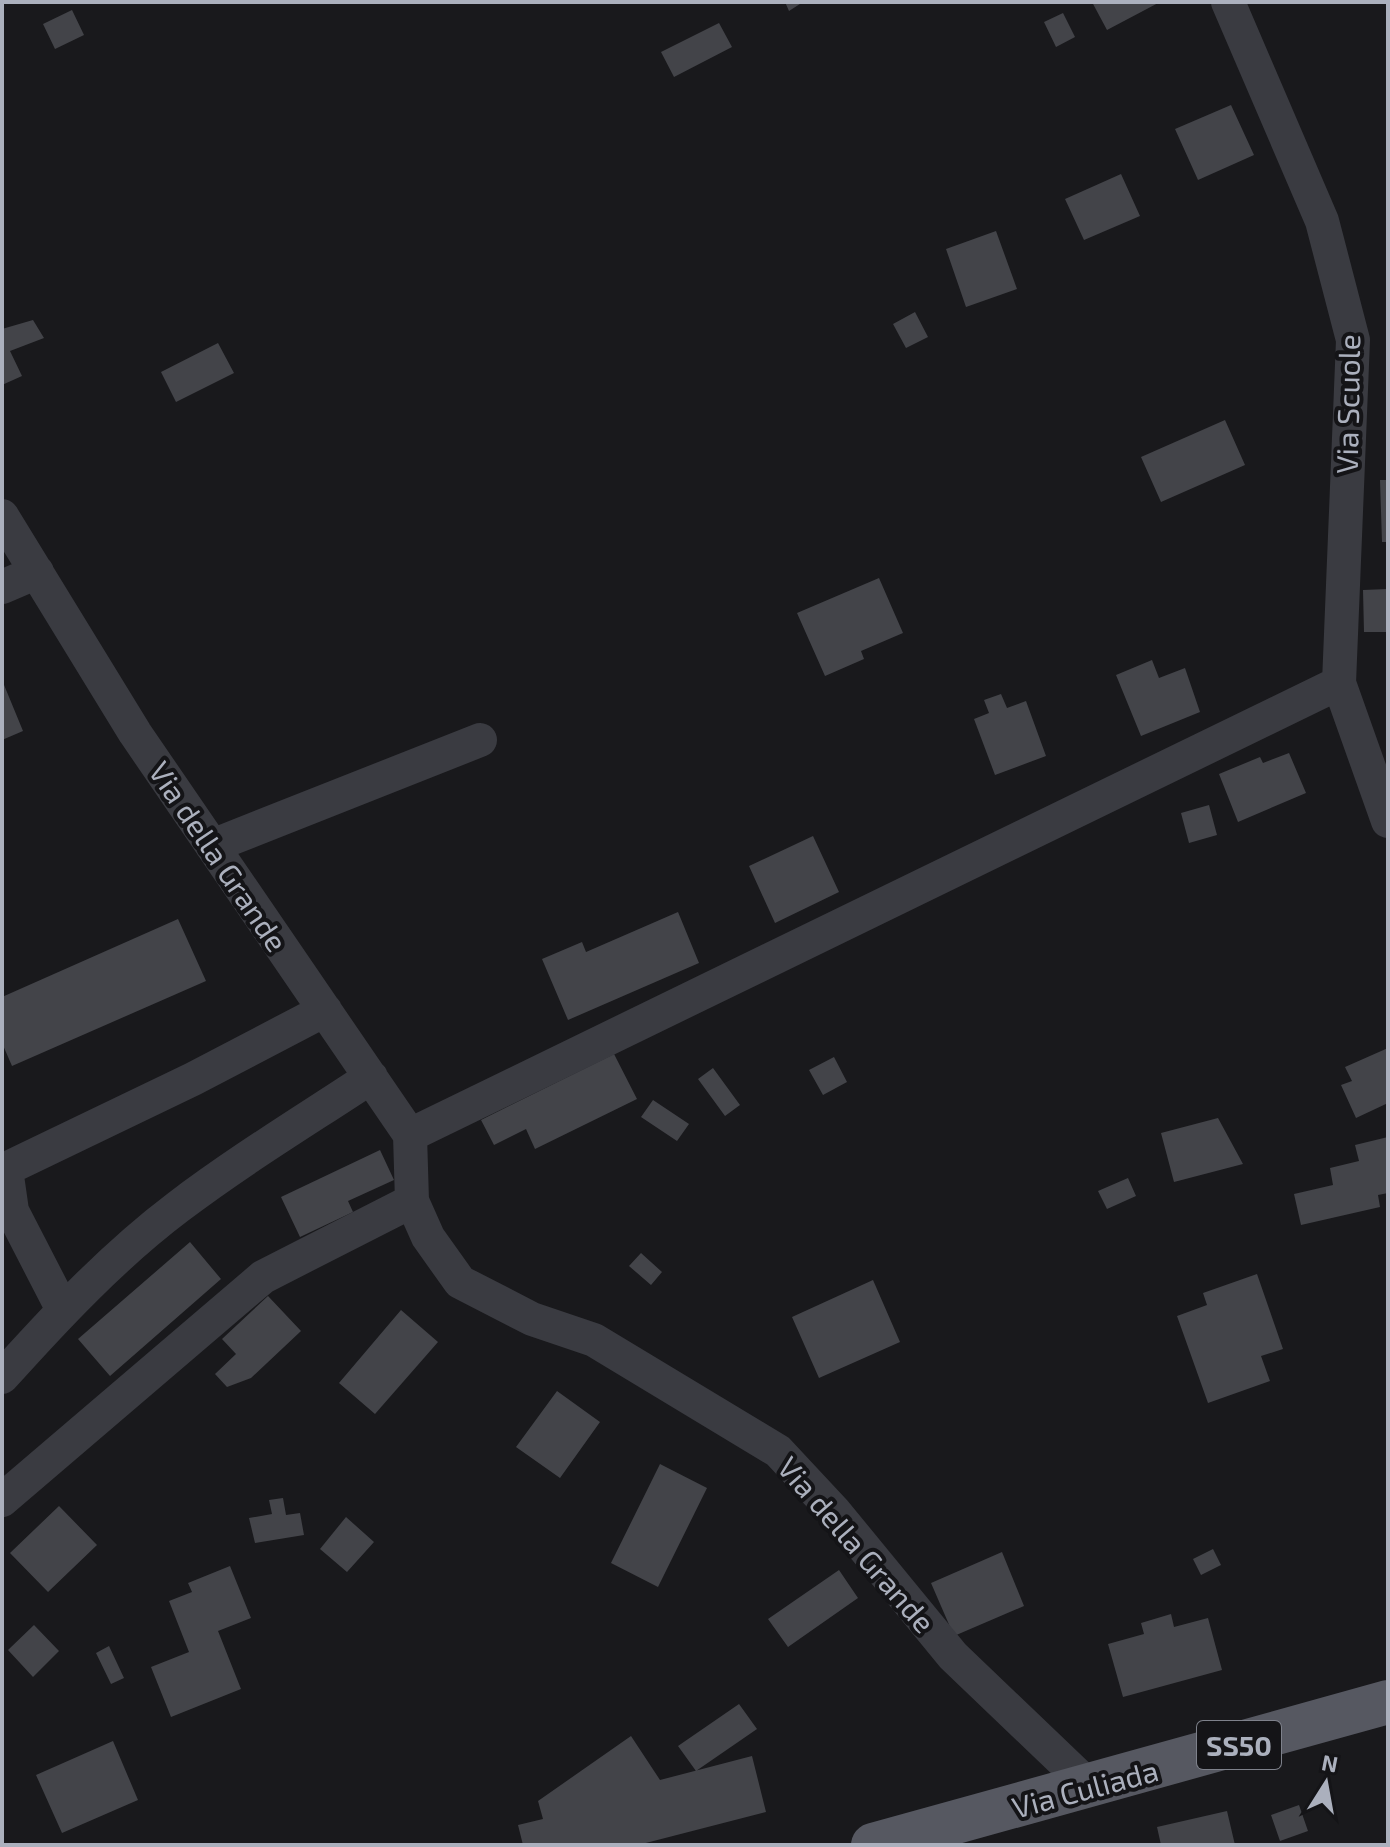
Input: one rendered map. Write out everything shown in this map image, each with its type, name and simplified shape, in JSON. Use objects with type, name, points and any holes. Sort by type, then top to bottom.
[{"type":"main road","name":"Via Culiada","points":[[873,1845],[1388,1702]]},
{"type":"street","name":"Via Scuole","points":[[1228,2],[1322,221],[1353,340],[1339,683],[1388,821]]},
{"type":"street","name":"Via della Grande","points":[[2,516],[135,733],[410,1135],[412,1201],[428,1237],[460,1282],[532,1319],[594,1340],[778,1451],[834,1511],[953,1656],[1090,1787]]},
{"type":"street","points":[[2,587],[37,572]]},
{"type":"street","points":[[410,1135],[1339,683]]},
{"type":"street","points":[[212,846],[480,740]]},
{"type":"street","points":[[63,1310],[12,1211],[4,1170],[193,1079],[325,1010]]},
{"type":"street","points":[[2,1377],[63,1310],[175,1209],[270,1140],[371,1077]]},
{"type":"street","points":[[2,1500],[263,1277],[412,1201]]},
{"type":"building","points":[[785,2],[803,2],[789,11]]},
{"type":"building","points":[[1092,2],[1160,2],[1107,30]]},
{"type":"building","points":[[72,10],[84,35],[55,49],[43,24]]},
{"type":"building","points":[[1063,13],[1075,37],[1056,47],[1044,22]]},
{"type":"building","points":[[719,23],[732,47],[674,77],[661,52]]},
{"type":"building","points":[[1231,105],[1254,155],[1198,180],[1175,129]]},
{"type":"building","points":[[1121,174],[1140,216],[1084,240],[1065,199]]},
{"type":"building","points":[[996,231],[1017,289],[966,307],[946,249]]},
{"type":"building","points":[[915,312],[928,337],[906,348],[893,324]]},
{"type":"building","points":[[33,320],[44,338],[10,351],[22,376],[2,385],[2,329]]},
{"type":"building","points":[[218,343],[234,373],[176,402],[161,372]]},
{"type":"building","points":[[1225,420],[1245,465],[1161,502],[1141,457]]},
{"type":"building","points":[[1380,480],[1388,480],[1388,542],[1382,542]]},
{"type":"building","points":[[879,578],[903,633],[861,651],[864,659],[825,676],[797,613]]},
{"type":"building","points":[[1388,589],[1388,632],[1364,632],[1363,590]]},
{"type":"building","points":[[1152,660],[1159,678],[1185,668],[1200,712],[1141,736],[1116,675]]},
{"type":"building","points":[[2,680],[23,731],[2,740]]},
{"type":"building","points":[[1001,694],[1007,708],[1026,701],[1046,756],[995,775],[974,719],[989,713],[984,700]]},
{"type":"building","points":[[1289,753],[1306,793],[1238,822],[1219,774],[1260,757],[1263,763]]},
{"type":"building","points":[[1209,805],[1217,835],[1189,843],[1181,813]]},
{"type":"building","points":[[813,836],[839,892],[775,923],[749,866]]},
{"type":"building","points":[[678,912],[699,963],[568,1020],[542,959],[582,942],[586,952]]},
{"type":"building","points":[[178,919],[206,981],[12,1066],[2,1043],[2,997]]},
{"type":"building","points":[[1388,1048],[1388,1103],[1356,1118],[1341,1085],[1352,1081],[1345,1067]]},
{"type":"building","points":[[614,1054],[637,1099],[535,1149],[526,1129],[494,1145],[481,1120]]},
{"type":"building","points":[[834,1057],[847,1082],[823,1095],[809,1070]]},
{"type":"building","points":[[713,1068],[740,1105],[725,1116],[698,1079]]},
{"type":"building","points":[[653,1100],[689,1124],[677,1141],[641,1117]]},
{"type":"building","points":[[1218,1118],[1243,1164],[1174,1182],[1161,1133]]},
{"type":"building","points":[[1388,1137],[1388,1193],[1378,1195],[1380,1207],[1301,1225],[1294,1194],[1333,1185],[1330,1168],[1359,1161],[1355,1145]]},
{"type":"building","points":[[380,1150],[394,1180],[348,1201],[353,1212],[300,1237],[281,1197]]},
{"type":"building","points":[[1128,1178],[1136,1196],[1107,1209],[1098,1191]]},
{"type":"building","points":[[190,1242],[221,1279],[110,1376],[78,1339]]},
{"type":"building","points":[[641,1253],[662,1272],[651,1285],[629,1266]]},
{"type":"building","points":[[1257,1274],[1283,1349],[1261,1356],[1270,1381],[1208,1403],[1177,1316],[1207,1305],[1203,1293]]},
{"type":"building","points":[[873,1280],[900,1342],[819,1378],[792,1317]]},
{"type":"building","points":[[268,1296],[301,1331],[251,1378],[227,1387],[215,1374],[236,1354],[222,1339]]},
{"type":"building","points":[[401,1310],[438,1342],[375,1414],[339,1383]]},
{"type":"building","points":[[557,1391],[600,1422],[560,1478],[516,1447]]},
{"type":"building","points":[[660,1464],[707,1488],[658,1587],[611,1563]]},
{"type":"building","points":[[283,1498],[286,1515],[300,1513],[304,1535],[255,1543],[249,1518],[272,1514],[269,1500]]},
{"type":"building","points":[[59,1506],[97,1545],[48,1592],[10,1553]]},
{"type":"building","points":[[346,1517],[374,1542],[347,1572],[320,1549]]},
{"type":"building","points":[[1213,1549],[1221,1565],[1201,1575],[1193,1559]]},
{"type":"building","points":[[1002,1552],[1024,1606],[954,1636],[931,1583]]},
{"type":"building","points":[[230,1566],[251,1618],[218,1631],[241,1689],[171,1717],[151,1667],[189,1652],[169,1601],[192,1592],[188,1583]]},
{"type":"building","points":[[839,1570],[858,1598],[788,1647],[768,1619]]},
{"type":"building","points":[[1171,1614],[1174,1627],[1208,1618],[1222,1670],[1123,1697],[1108,1644],[1144,1634],[1141,1623]]},
{"type":"building","points":[[34,1625],[59,1651],[33,1677],[8,1650]]},
{"type":"building","points":[[109,1646],[124,1678],[111,1684],[96,1653]]},
{"type":"building","points":[[739,1704],[757,1729],[696,1771],[678,1746]]},
{"type":"building","points":[[631,1736],[660,1780],[752,1756],[766,1812],[638,1845],[523,1845],[518,1825],[543,1819],[538,1801]]},
{"type":"building","points":[[113,1741],[138,1800],[62,1833],[36,1775]]},
{"type":"building","points":[[1299,1805],[1308,1831],[1280,1841],[1271,1815]]},
{"type":"building","points":[[1227,1811],[1235,1845],[1161,1845],[1157,1827]]}]
